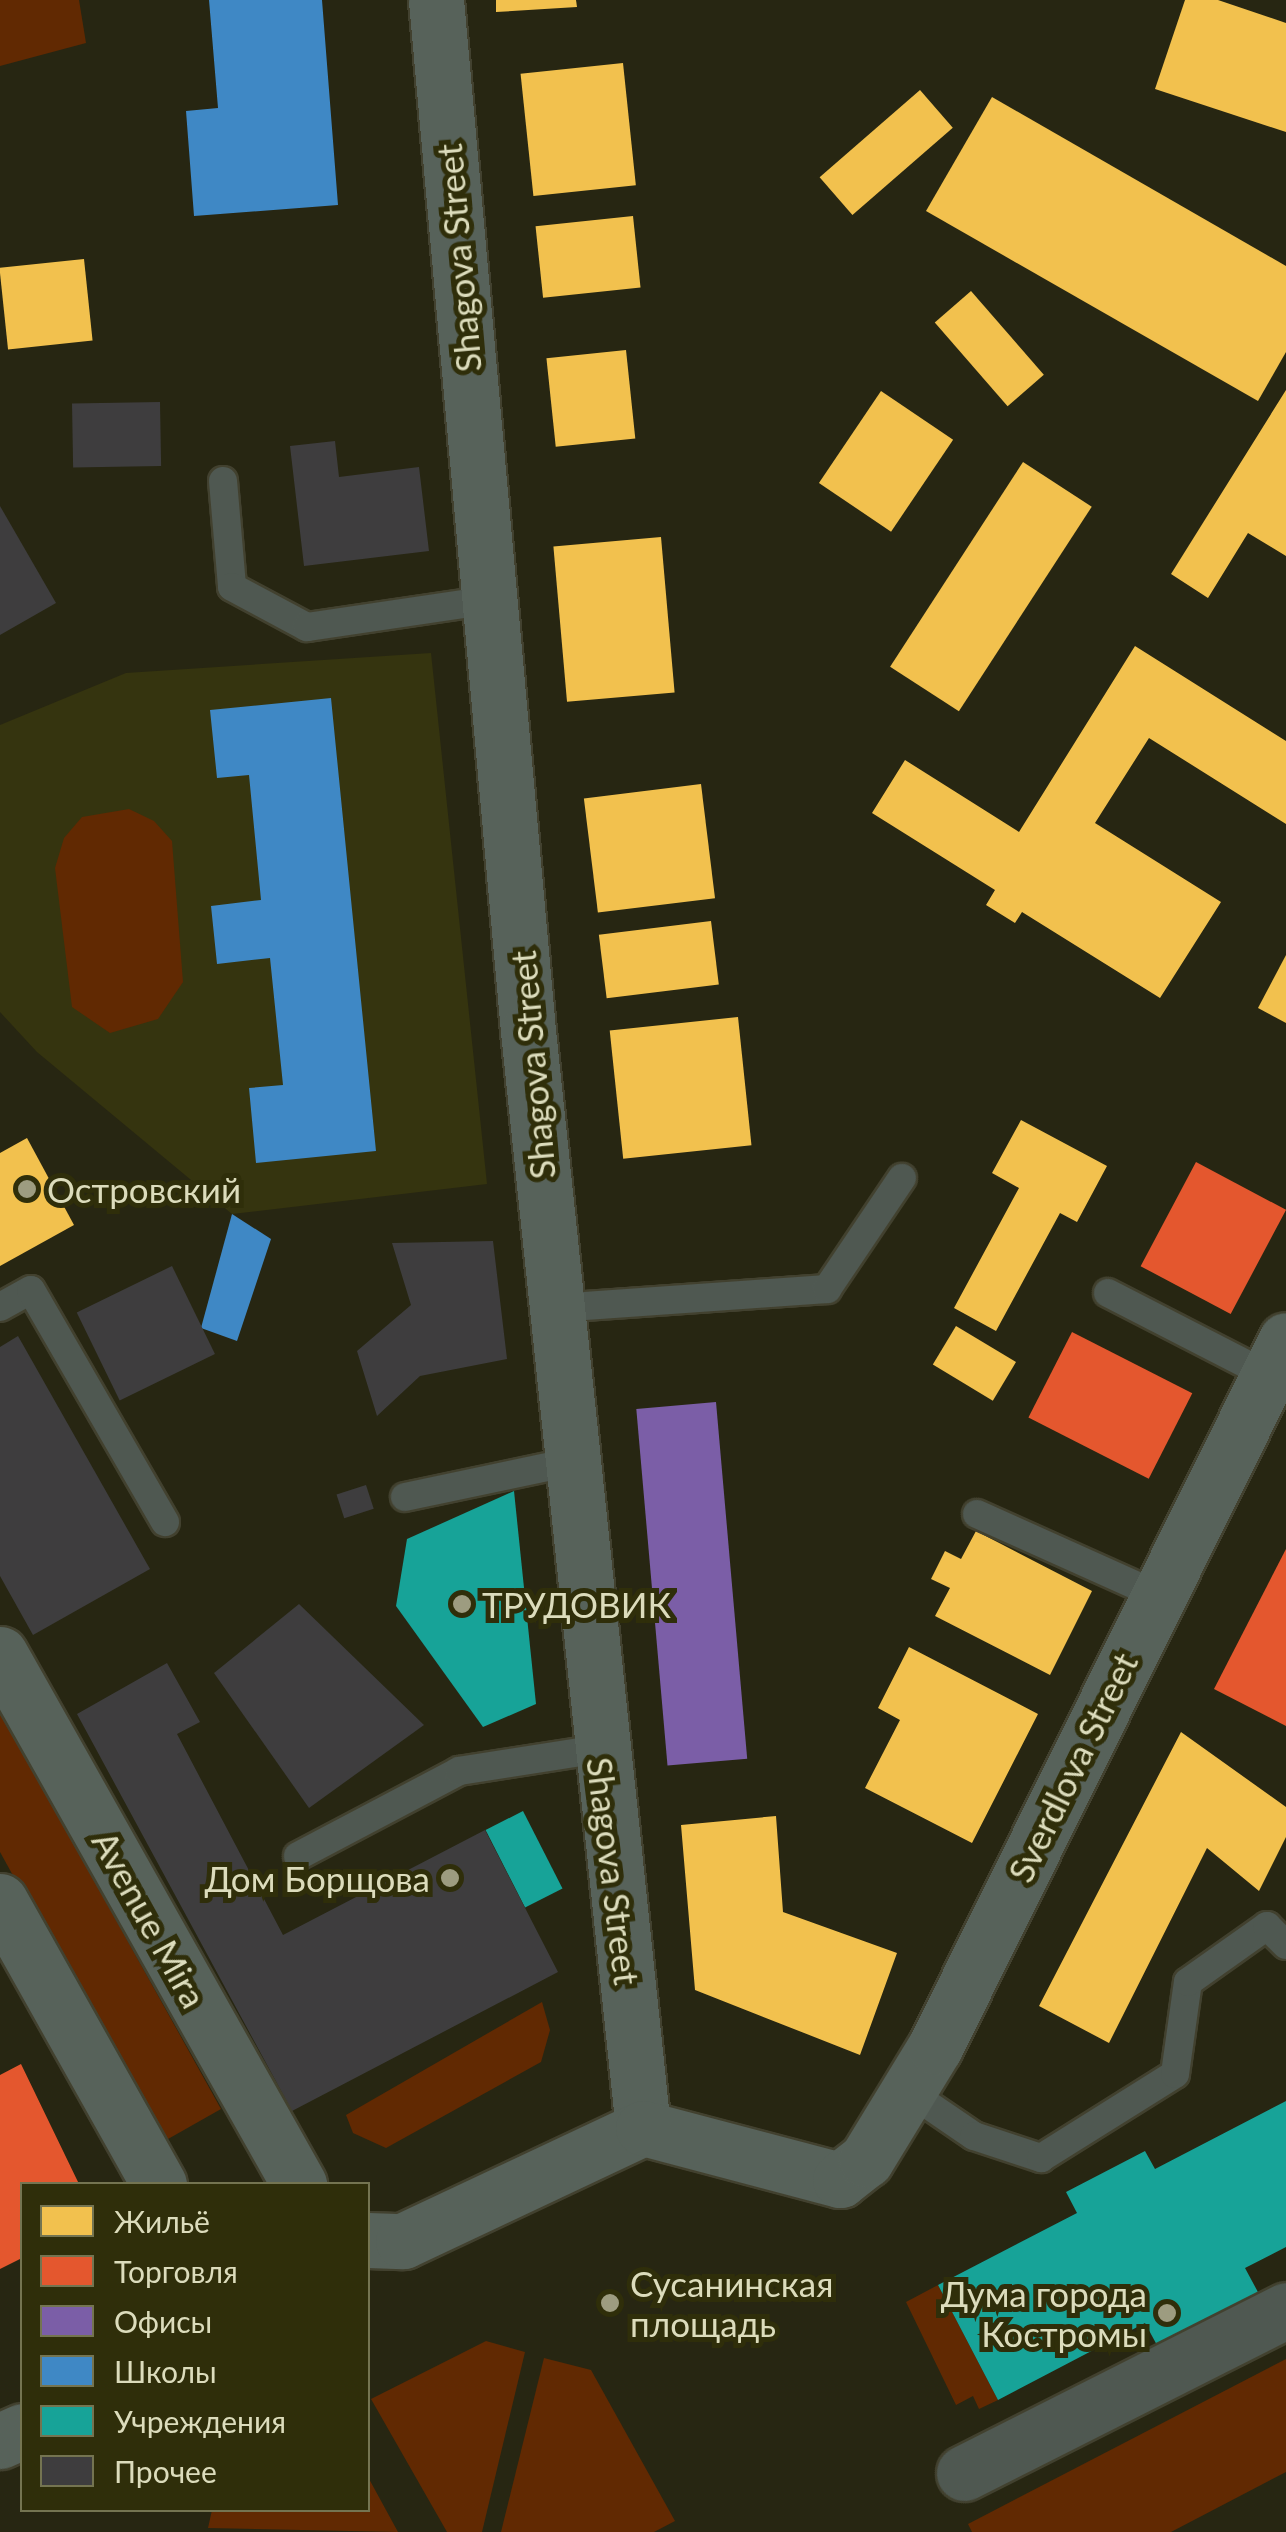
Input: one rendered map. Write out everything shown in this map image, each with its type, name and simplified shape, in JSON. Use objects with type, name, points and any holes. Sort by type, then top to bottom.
[{"type":"street","name":"Shagova Street","points":[[436,0],[556,1308],[599,1749],[643,2128]]},
{"type":"street","name":"Sverdlova Street","points":[[643,2128],[840,2180],[866,2160],[908,2091],[1157,1595],[1280,1366]]},
{"type":"street","name":"Avenue Mira","points":[[0,1654],[298,2182]]},
{"type":"street","points":[[0,1901],[159,2182]]},
{"type":"street","points":[[370,2240],[403,2241],[643,2128]]},
{"type":"street","points":[[964,2473],[1286,2310]]},
{"type":"lane","points":[[222,481],[232,587],[307,627],[489,600]]},
{"type":"lane","points":[[556,1308],[826,1289],[902,1178]]},
{"type":"lane","points":[[0,1307],[31,1290],[164,1522]]},
{"type":"lane","points":[[1108,1294],[1280,1366]]},
{"type":"lane","points":[[404,1497],[571,1462]]},
{"type":"lane","points":[[977,1514],[1157,1595]]},
{"type":"lane","points":[[298,1856],[459,1771],[599,1749]]},
{"type":"lane","points":[[908,2091],[974,2136],[1041,2158],[1175,2074],[1188,1982],[1266,1926],[1286,1945]]},
{"type":"shaded area","points":[[0,0],[79,0],[86,43],[0,66]]},
{"type":"shaded area","points":[[431,653],[487,1184],[232,1214],[37,1052],[0,1012],[0,725],[126,673]]},
{"type":"shaded area","points":[[129,809],[154,821],[172,841],[183,982],[158,1019],[110,1033],[72,1007],[55,868],[64,838],[82,817]]},
{"type":"shaded area","points":[[0,1711],[221,2109],[161,2143],[0,1852]]},
{"type":"shaded area","points":[[542,2002],[550,2030],[541,2062],[386,2148],[353,2133],[346,2115]]},
{"type":"shaded area","points":[[938,2285],[998,2400],[979,2409],[973,2396],[956,2405],[906,2302]]},
{"type":"shaded area","points":[[486,2341],[525,2352],[482,2532],[447,2532],[371,2399]]},
{"type":"shaded area","points":[[544,2358],[591,2370],[675,2521],[654,2532],[501,2532]]},
{"type":"shaded area","points":[[1286,2359],[1286,2472],[1171,2532],[972,2532],[968,2524]]},
{"type":"shaded area","points":[[370,2481],[398,2532],[208,2528],[212,2512],[370,2512]]},
{"type":"building: Жильё","points":[[496,0],[576,0],[577,7],[496,12]]},
{"type":"building: Жильё","points":[[1185,0],[1218,0],[1286,23],[1286,132],[1155,89]]},
{"type":"building: Жильё","points":[[623,63],[636,185],[533,196],[521,74]]},
{"type":"building: Жильё","points":[[920,90],[953,128],[852,215],[820,177]]},
{"type":"building: Жильё","points":[[992,97],[1286,266],[1286,352],[1258,401],[926,211]]},
{"type":"building: Жильё","points":[[633,216],[641,288],[543,298],[536,226]]},
{"type":"building: Жильё","points":[[84,259],[93,341],[8,349],[0,268]]},
{"type":"building: Жильё","points":[[971,291],[1044,375],[1008,406],[935,322]]},
{"type":"building: Жильё","points":[[626,350],[635,439],[556,447],[546,358]]},
{"type":"building: Жильё","points":[[1286,390],[1286,556],[1248,533],[1208,598],[1171,574]]},
{"type":"building: Жильё","points":[[881,391],[953,440],[891,532],[819,483]]},
{"type":"building: Жильё","points":[[1023,462],[1092,507],[959,711],[890,667]]},
{"type":"building: Жильё","points":[[661,537],[675,692],[567,702],[553,546]]},
{"type":"building: Жильё","points":[[1135,646],[1286,741],[1286,824],[1149,738],[1095,823],[1221,902],[1160,998],[1022,912],[1015,923],[986,905],[995,890],[872,813],[905,760],[1019,832]]},
{"type":"building: Жильё","points":[[701,784],[715,898],[598,913],[584,798]]},
{"type":"building: Жильё","points":[[711,921],[719,985],[607,998],[599,935]]},
{"type":"building: Жильё","points":[[1286,955],[1286,1023],[1258,1008]]},
{"type":"building: Жильё","points":[[738,1017],[751,1145],[623,1159],[610,1030]]},
{"type":"building: Жильё","points":[[1021,1120],[1107,1166],[1077,1222],[1060,1213],[996,1331],[954,1308],[1019,1188],[992,1173]]},
{"type":"building: Жильё","name":"Островский","points":[[27,1138],[74,1225],[0,1266],[0,1153]]},
{"type":"building: Жильё","points":[[956,1326],[1016,1362],[993,1401],[933,1365]]},
{"type":"building: Жильё","points":[[976,1531],[1092,1591],[1050,1675],[935,1616],[950,1588],[931,1579],[945,1551],[961,1559]]},
{"type":"building: Жильё","points":[[909,1647],[1038,1714],[972,1843],[865,1788],[900,1720],[878,1708]]},
{"type":"building: Жильё","points":[[1181,1732],[1286,1807],[1286,1837],[1259,1891],[1207,1848],[1109,2043],[1039,2006]]},
{"type":"building: Жильё","points":[[776,1816],[783,1912],[897,1953],[860,2055],[695,1990],[681,1825]]},
{"type":"building: Торговля","points":[[1196,1162],[1286,1210],[1231,1314],[1141,1266]]},
{"type":"building: Торговля","points":[[1072,1332],[1192,1393],[1149,1479],[1028,1418]]},
{"type":"building: Торговля","points":[[1286,1549],[1286,1726],[1214,1689]]},
{"type":"building: Торговля","points":[[21,2064],[78,2182],[20,2182],[20,2259],[0,2269],[0,2075]]},
{"type":"building: Офисы","points":[[716,1402],[747,1759],[668,1766],[636,1409]]},
{"type":"building: Школы","points":[[209,0],[322,0],[338,205],[194,216],[186,111],[218,108]]},
{"type":"building: Школы","points":[[331,698],[376,1151],[256,1163],[249,1088],[283,1085],[270,958],[217,964],[211,906],[261,900],[249,775],[217,778],[210,710]]},
{"type":"building: Школы","points":[[232,1214],[271,1239],[237,1341],[201,1328]]},
{"type":"building: Учреждения","points":[[514,1491],[536,1704],[483,1727],[396,1606],[407,1539]]},
{"type":"building: Учреждения","points":[[523,1811],[562,1889],[525,1908],[486,1830]]},
{"type":"building: Учреждения","points":[[1286,2101],[1286,2247],[1245,2268],[1259,2294],[1158,2347],[1145,2323],[998,2400],[938,2285],[1077,2213],[1066,2192],[1145,2151],[1155,2169]]},
{"type":"building: Прочее","points":[[160,402],[161,466],[73,468],[72,404]]},
{"type":"building: Прочее","points":[[335,441],[339,477],[419,467],[429,551],[304,566],[290,446]]},
{"type":"building: Прочее","points":[[0,506],[56,603],[0,635]]},
{"type":"building: Прочее","points":[[493,1241],[507,1359],[420,1376],[377,1416],[357,1351],[411,1305],[392,1243]]},
{"type":"building: Прочее","points":[[172,1266],[215,1354],[120,1401],[77,1312]]},
{"type":"building: Прочее","points":[[18,1336],[150,1569],[33,1635],[0,1576],[0,1347]]},
{"type":"building: Прочее","points":[[366,1485],[374,1509],[344,1518],[337,1495]]},
{"type":"building: Прочее","points":[[299,1604],[424,1725],[309,1808],[214,1673]]},
{"type":"building: Прочее","name":"Дом Борщова","points":[[167,1663],[200,1722],[177,1734],[283,1935],[485,1830],[558,1972],[292,2111],[77,1714]]},
{"type":"place","name":"Островский","points":[[27,1189]]},
{"type":"place","name":"ТРУДОВИК","points":[[462,1604]]},
{"type":"place","name":"Дом Борщова","points":[[450,1878]]},
{"type":"place","name":"Сусанинская площадь","points":[[610,2303]]},
{"type":"place","name":"Дума города Костромы","points":[[1167,2313]]}]
